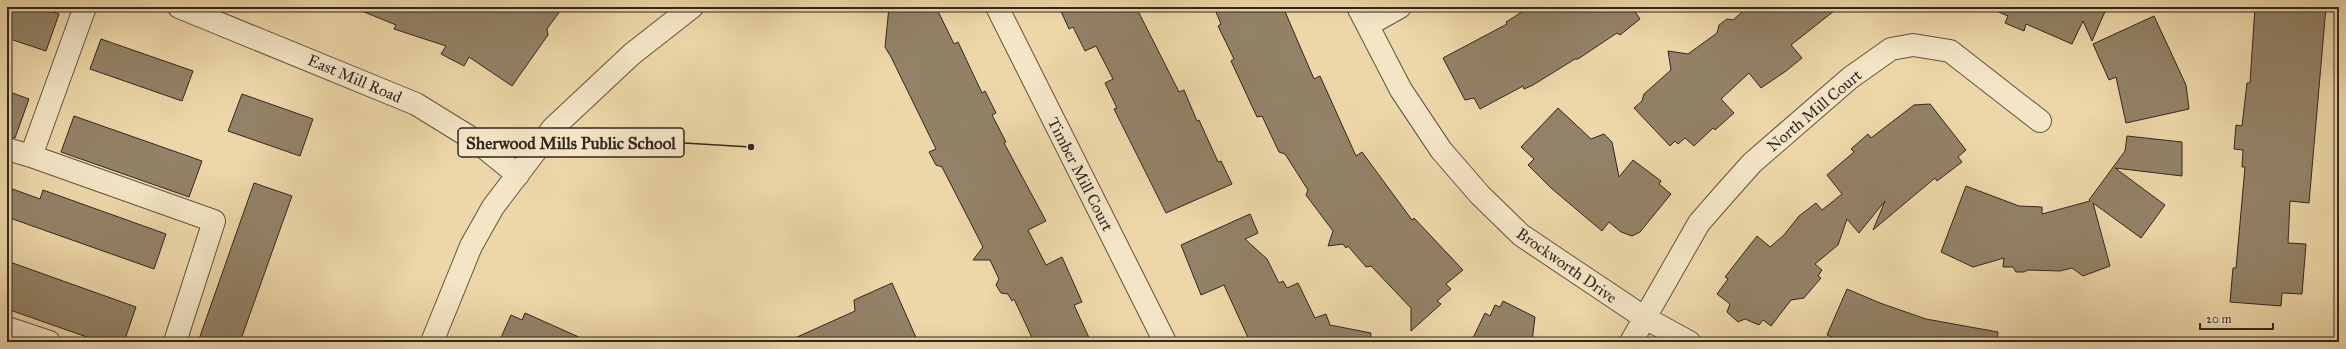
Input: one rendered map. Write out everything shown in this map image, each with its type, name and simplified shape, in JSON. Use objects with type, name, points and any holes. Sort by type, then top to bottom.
[{"type":"street","points":[[31,156],[85,7]]},
{"type":"street","name":"East Mill Road","points":[[179,7],[416,104],[476,141],[518,175]]},
{"type":"street","points":[[432,342],[471,246],[493,207],[553,128],[632,54],[692,7]]},
{"type":"street","name":"Timber Mill Court","points":[[997,7],[1165,342]]},
{"type":"street","points":[[1363,16],[1400,7]]},
{"type":"street","name":"Brockworth Drive","points":[[1363,16],[1401,90],[1441,150],[1480,195],[1521,235],[1645,318],[1689,342]]},
{"type":"street","name":"North Mill Court","points":[[1631,342],[1699,223],[1752,162],[1850,78],[1891,49],[1913,45],[1950,51],[2040,121]]},
{"type":"street","points":[[7,149],[31,156],[214,221],[175,342]]},
{"type":"street","points":[[7,328],[49,342]]},
{"type":"building","points":[[7,7],[40,7],[59,14],[46,51],[7,38]]},
{"type":"building","points":[[352,7],[563,7],[547,29],[548,35],[512,86],[469,57],[464,66],[441,54],[446,46],[394,29],[396,25]]},
{"type":"building","points":[[889,7],[936,7],[954,44],[958,42],[982,93],[985,91],[996,113],[992,115],[1006,142],[1004,143],[1046,221],[1028,230],[1046,265],[1062,257],[1082,302],[1074,305],[1091,342],[1034,342],[1014,299],[1012,301],[1008,294],[1001,293],[996,285],[999,279],[990,260],[973,260],[983,247],[942,167],[936,165],[929,152],[936,149],[885,47]]},
{"type":"building","points":[[1059,7],[1136,7],[1179,92],[1184,90],[1197,121],[1199,120],[1218,162],[1221,161],[1232,184],[1166,213],[1114,109],[1117,108],[1105,83],[1113,79],[1096,46],[1085,51],[1073,27],[1069,29]]},
{"type":"building","points":[[1227,7],[1283,7],[1314,79],[1320,76],[1356,156],[1362,152],[1412,220],[1414,218],[1463,270],[1446,284],[1451,289],[1437,301],[1441,304],[1411,331],[1411,308],[1371,266],[1366,267],[1348,246],[1346,248],[1343,244],[1328,246],[1333,231],[1306,195],[1308,190],[1285,154],[1279,152],[1262,116],[1257,117],[1231,61],[1234,59],[1218,26],[1221,24],[1216,12]]},
{"type":"building","points":[[1530,7],[1632,7],[1640,19],[1620,35],[1617,33],[1578,59],[1575,59],[1533,85],[1524,89],[1523,86],[1480,109],[1474,98],[1465,100],[1443,58],[1507,24],[1506,22]]},
{"type":"building","points":[[1748,7],[1839,7],[1791,45],[1802,58],[1786,71],[1761,88],[1749,73],[1721,99],[1734,113],[1715,130],[1713,128],[1694,146],[1685,138],[1678,144],[1675,141],[1670,146],[1634,108],[1642,101],[1644,94],[1671,70],[1668,51],[1688,54],[1717,33],[1719,25],[1727,19],[1733,20]]},
{"type":"building","points":[[1987,7],[2107,7],[2092,41],[2083,21],[2072,44],[2026,24],[2024,31],[2005,23],[2008,16]]},
{"type":"building","points":[[2255,7],[2326,7],[2309,203],[2290,201],[2288,243],[2306,244],[2302,294],[2282,293],[2281,306],[2230,302],[2233,268],[2236,268],[2245,167],[2242,167],[2243,150],[2234,149],[2236,125],[2242,126],[2247,83],[2250,83]]},
{"type":"building","points":[[2154,16],[2186,85],[2189,109],[2126,123],[2116,77],[2109,80],[2093,44]]},
{"type":"building","points":[[101,39],[193,71],[182,101],[90,69]]},
{"type":"building","points":[[7,91],[29,99],[15,138],[7,137]]},
{"type":"building","points":[[242,94],[313,119],[300,156],[228,131]]},
{"type":"building","points":[[1930,104],[1966,150],[1958,157],[1962,162],[1937,181],[1935,178],[1873,230],[1885,201],[1859,233],[1847,219],[1838,245],[1815,264],[1822,270],[1818,276],[1821,278],[1804,298],[1791,300],[1771,326],[1763,320],[1759,325],[1745,319],[1738,322],[1727,312],[1730,304],[1717,294],[1728,279],[1725,277],[1757,236],[1770,247],[1784,235],[1799,216],[1816,203],[1822,210],[1842,194],[1827,175],[1854,152],[1851,149],[1868,134],[1871,138],[1914,105]]},
{"type":"building","points":[[1558,108],[1591,139],[1604,134],[1612,142],[1619,177],[1633,160],[1661,181],[1659,184],[1671,194],[1640,232],[1632,236],[1621,232],[1609,222],[1602,231],[1551,188],[1528,165],[1534,159],[1521,147]]},
{"type":"building","points":[[74,116],[202,161],[189,197],[61,152]]},
{"type":"building","points":[[2127,136],[2182,142],[2182,176],[2115,168],[2165,205],[2141,238],[2093,203],[2110,266],[2083,276],[2072,268],[2060,271],[2028,270],[2024,272],[2016,272],[2013,267],[2003,267],[2004,258],[1973,267],[1941,252],[1966,186],[2019,206],[2042,207],[2042,214],[2090,201],[2089,200],[2125,151]]},
{"type":"building","points":[[254,183],[292,196],[240,342],[198,342]]},
{"type":"building","points":[[7,187],[40,199],[43,190],[166,234],[154,269],[7,217]]},
{"type":"building","points":[[1250,214],[1258,233],[1245,239],[1267,259],[1279,283],[1283,281],[1287,288],[1298,283],[1315,318],[1326,314],[1330,325],[1371,333],[1370,342],[1250,342],[1224,285],[1201,295],[1181,245]]},
{"type":"building","points":[[7,261],[136,307],[124,342],[101,342],[7,309]]},
{"type":"building","points":[[892,283],[918,342],[786,342],[855,311],[854,300]]},
{"type":"building","points":[[1847,289],[1880,303],[1926,319],[1998,332],[1997,342],[1843,342],[1827,335]]},
{"type":"building","points":[[1503,301],[1535,317],[1532,342],[1471,342],[1485,313],[1490,316],[1495,305],[1500,307]]},
{"type":"building","points":[[525,313],[590,342],[499,342],[511,315],[522,320]]},
{"type":"place","name":"Sherwood Mills Public School","points":[[751,147]]}]
